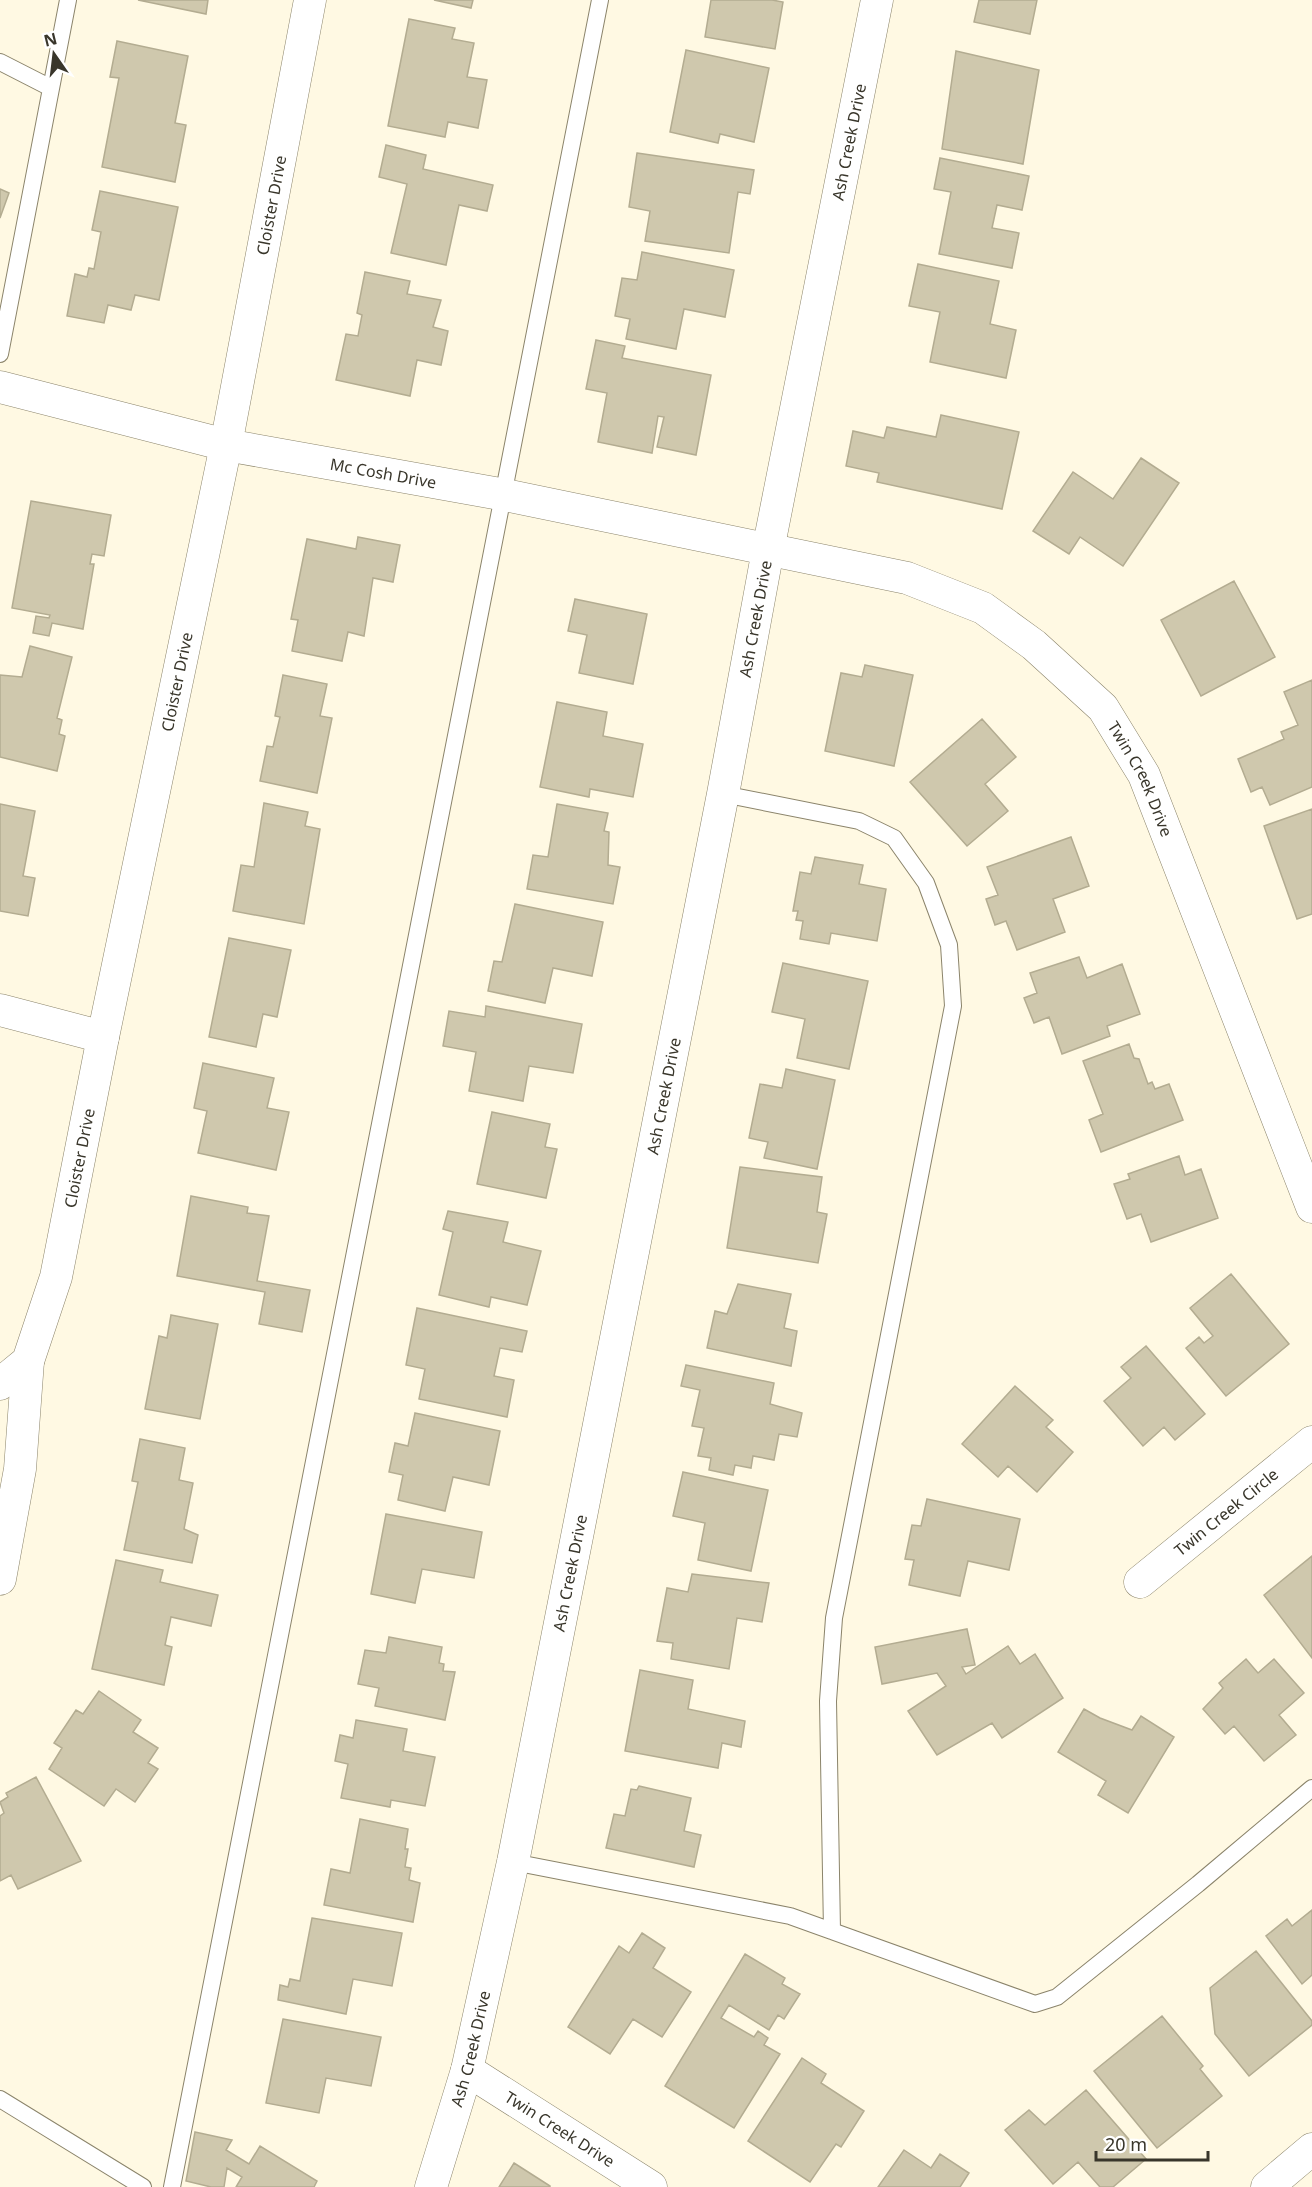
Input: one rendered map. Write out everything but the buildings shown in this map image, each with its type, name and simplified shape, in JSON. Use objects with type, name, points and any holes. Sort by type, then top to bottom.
[{"type":"street","name":"Cloister Drive","points":[[0,1579],[20,1469],[28,1361],[56,1277],[103,1037],[226,445],[310,0]]},
{"type":"street","name":"Ash Creek Drive","points":[[431,2187],[467,2070],[513,1862],[877,0]]},
{"type":"street","name":"Mc Cosh Drive","points":[[0,387],[226,445],[500,494],[768,550]]},
{"type":"street","name":"Twin Creek Drive","points":[[768,550],[907,578],[983,608],[1034,645],[1103,708],[1144,775],[1312,1207]]},
{"type":"street","points":[[0,1010],[103,1037]]},
{"type":"street","points":[[0,1384],[28,1361]]},
{"type":"street","name":"Twin Creek Circle","points":[[1140,1582],[1312,1442]]},
{"type":"street","name":"Twin Creek Drive","points":[[467,2070],[651,2187]]},
{"type":"street","points":[[1266,2187],[1312,2149]]},
{"type":"lane","points":[[0,354],[68,0]]},
{"type":"lane","points":[[172,2187],[264,1698],[500,494],[600,0]]},
{"type":"lane","points":[[0,62],[51,88]]},
{"type":"lane","points":[[723,794],[859,821],[894,838],[926,883],[949,945],[953,1006],[834,1618],[828,1701],[832,1931]]},
{"type":"lane","points":[[513,1862],[790,1916],[1035,2004],[1057,1997],[1198,1884],[1312,1788]]},
{"type":"lane","points":[[0,2099],[142,2187]]}]
